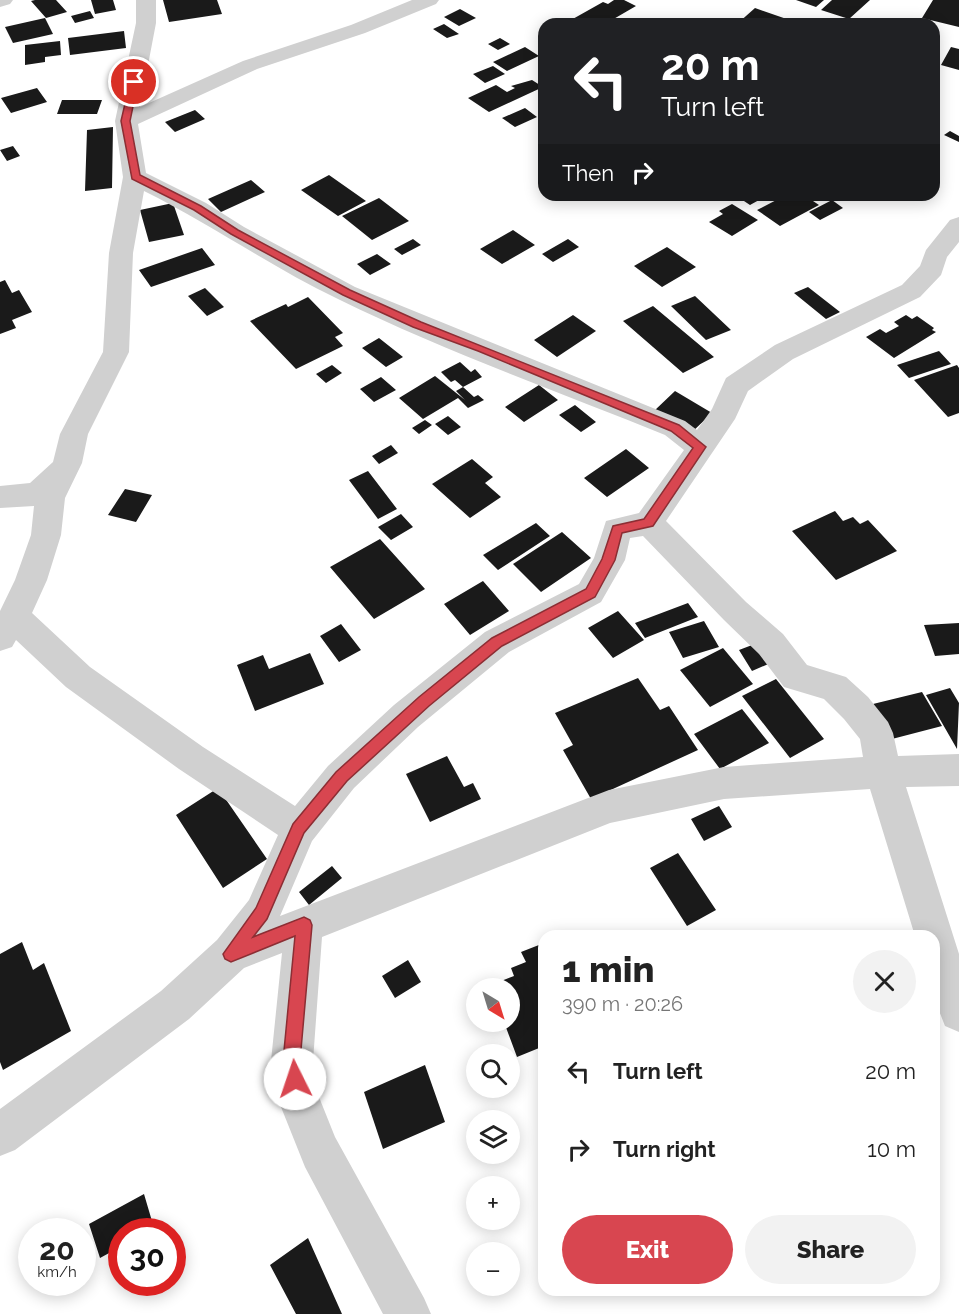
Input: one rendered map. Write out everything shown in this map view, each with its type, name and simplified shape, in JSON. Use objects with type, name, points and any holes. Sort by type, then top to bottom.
[{"type":"street","points":[[146,0],[146,23],[126,121],[135,177],[121,253],[116,352],[74,434],[67,464],[50,498],[46,535],[31,580],[7,627],[191,758],[299,829]]},
{"type":"street","points":[[126,121],[250,65],[358,29],[429,0]]},
{"type":"street","points":[[135,177],[198,208],[235,232],[346,293],[675,428],[700,447]]},
{"type":"street","points":[[0,1135],[175,1005],[231,954],[262,913],[299,829],[342,777],[424,701],[497,642],[590,593],[609,560],[617,529],[648,523],[725,412],[736,385],[784,352],[910,291],[932,269],[947,260],[959,225]]},
{"type":"street","points":[[0,497],[38,494],[67,464]]},
{"type":"street","points":[[648,523],[771,644],[796,677],[834,687],[856,708],[876,733],[883,772],[932,930]]},
{"type":"street","points":[[231,954],[609,807],[724,783],[883,772],[959,770]]},
{"type":"street","points":[[304,925],[292,1061],[298,1097],[320,1152],[408,1314]]},
{"type":"street","points":[[940,955],[959,1012]]},
{"type":"building","points":[[56,0],[67,12],[46,18],[31,1]]},
{"type":"building","points":[[91,0],[113,0],[116,10],[95,14]]},
{"type":"building","points":[[163,0],[217,0],[222,14],[169,22]]},
{"type":"building","points":[[614,0],[624,0],[636,6],[615,18],[575,18],[603,2],[608,4]]},
{"type":"building","points":[[796,0],[824,0],[816,7]]},
{"type":"building","points":[[832,0],[870,0],[850,18],[821,10]]},
{"type":"building","points":[[933,0],[959,0],[959,27],[940,22],[940,18],[922,18]]},
{"type":"building","points":[[755,8],[784,18],[744,18]]},
{"type":"building","points":[[460,9],[476,18],[459,26],[444,17]]},
{"type":"building","points":[[90,11],[94,18],[75,23],[71,16]]},
{"type":"building","points":[[45,18],[53,34],[13,43],[5,27]]},
{"type":"building","points":[[444,24],[459,34],[447,38],[433,29]]},
{"type":"building","points":[[124,31],[126,48],[70,55],[68,38]]},
{"type":"building","points":[[500,38],[510,44],[498,50],[488,44]]},
{"type":"building","points":[[60,41],[61,55],[45,57],[45,62],[25,65],[25,45]]},
{"type":"building","points":[[525,47],[538,55],[507,71],[493,62]]},
{"type":"building","points":[[951,47],[959,49],[959,70],[941,65]]},
{"type":"building","points":[[493,66],[505,74],[485,83],[473,74]]},
{"type":"building","points":[[532,80],[538,84],[538,89],[489,112],[468,98],[496,85],[507,92],[515,88],[511,86]]},
{"type":"building","points":[[37,88],[47,102],[11,113],[1,98]]},
{"type":"building","points":[[62,100],[102,100],[97,114],[57,114]]},
{"type":"building","points":[[525,108],[537,117],[515,127],[502,118]]},
{"type":"building","points":[[195,110],[205,119],[175,132],[165,122]]},
{"type":"building","points":[[113,127],[112,188],[85,191],[87,130]]},
{"type":"building","points":[[950,131],[959,136],[959,142],[944,135]]},
{"type":"building","points":[[13,146],[20,156],[7,161],[0,150]]},
{"type":"building","points":[[329,175],[366,201],[338,216],[301,190]]},
{"type":"building","points":[[251,180],[265,192],[221,212],[208,199]]},
{"type":"building","points":[[379,198],[409,221],[372,240],[342,216]]},
{"type":"building","points":[[744,201],[757,201],[750,205]]},
{"type":"building","points":[[774,201],[813,201],[819,205],[780,226],[757,210]]},
{"type":"building","points":[[830,201],[843,208],[820,220],[809,212]]},
{"type":"building","points":[[173,203],[184,235],[149,242],[140,210]]},
{"type":"building","points":[[732,204],[758,220],[732,236],[709,222],[723,214],[719,211]]},
{"type":"building","points":[[513,230],[535,245],[502,264],[480,249]]},
{"type":"building","points":[[413,239],[421,245],[402,255],[394,249]]},
{"type":"building","points":[[568,239],[579,247],[553,262],[542,254]]},
{"type":"building","points":[[667,247],[696,267],[662,287],[634,266]]},
{"type":"building","points":[[202,248],[215,265],[151,287],[139,270]]},
{"type":"building","points":[[377,254],[391,264],[370,275],[357,264]]},
{"type":"building","points":[[5,280],[12,293],[19,290],[32,312],[12,320],[16,328],[0,334],[0,282]]},
{"type":"building","points":[[808,287],[840,312],[826,319],[794,293]]},
{"type":"building","points":[[205,288],[224,307],[207,316],[188,296]]},
{"type":"building","points":[[695,296],[731,330],[706,340],[671,306]]},
{"type":"building","points":[[308,297],[343,333],[335,337],[343,346],[296,369],[250,321],[286,304],[288,307]]},
{"type":"building","points":[[653,306],[714,357],[683,373],[623,321]]},
{"type":"building","points":[[573,315],[596,331],[557,357],[534,340]]},
{"type":"building","points":[[906,315],[912,319],[917,316],[936,332],[894,358],[866,337],[880,329],[886,333],[899,326],[894,322]]},
{"type":"building","points":[[379,338],[403,357],[386,367],[362,348]]},
{"type":"building","points":[[939,351],[951,364],[909,378],[897,365]]},
{"type":"building","points":[[460,362],[471,372],[475,369],[482,377],[463,387],[455,380],[451,382],[441,372]]},
{"type":"building","points":[[332,365],[342,373],[326,383],[316,374]]},
{"type":"building","points":[[957,365],[959,368],[959,413],[948,417],[914,380]]},
{"type":"building","points":[[435,376],[465,400],[456,391],[463,387],[474,397],[478,395],[484,400],[468,408],[458,398],[423,419],[399,398]]},
{"type":"building","points":[[381,377],[396,390],[374,402],[360,389]]},
{"type":"building","points":[[539,385],[558,400],[524,422],[505,407]]},
{"type":"building","points":[[675,391],[712,413],[691,433],[654,411]]},
{"type":"building","points":[[575,405],[596,422],[581,432],[559,415]]},
{"type":"building","points":[[448,416],[461,427],[448,435],[435,424]]},
{"type":"building","points":[[425,420],[432,425],[419,434],[412,428]]},
{"type":"building","points":[[391,445],[398,453],[379,464],[372,456]]},
{"type":"building","points":[[626,449],[649,468],[607,497],[584,478]]},
{"type":"building","points":[[472,459],[493,477],[485,483],[501,497],[470,518],[432,484]]},
{"type":"building","points":[[368,471],[397,509],[378,519],[349,480]]},
{"type":"building","points":[[125,489],[152,495],[136,522],[108,515]]},
{"type":"building","points":[[835,511],[843,521],[853,517],[860,524],[868,520],[897,551],[836,580],[792,531]]},
{"type":"building","points":[[401,514],[413,527],[391,540],[378,527]]},
{"type":"building","points":[[536,523],[550,536],[498,570],[483,555]]},
{"type":"building","points":[[562,532],[591,558],[541,592],[513,564]]},
{"type":"building","points":[[380,539],[425,589],[374,619],[330,567]]},
{"type":"building","points":[[483,581],[509,611],[470,635],[444,604]]},
{"type":"building","points":[[688,603],[698,617],[645,638],[635,623]]},
{"type":"building","points":[[618,611],[644,640],[613,658],[588,628]]},
{"type":"building","points":[[704,621],[719,647],[683,658],[669,632]]},
{"type":"building","points":[[959,623],[959,654],[935,656],[924,625]]},
{"type":"building","points":[[341,624],[361,650],[339,662],[320,636]]},
{"type":"building","points":[[760,642],[773,662],[752,671],[739,650]]},
{"type":"building","points":[[723,648],[753,684],[710,707],[680,670]]},
{"type":"building","points":[[310,653],[324,684],[255,711],[237,665],[263,655],[269,669]]},
{"type":"building","points":[[638,678],[660,710],[669,706],[698,750],[591,799],[563,750],[573,745],[555,713]]},
{"type":"building","points":[[776,679],[824,739],[790,758],[742,696]]},
{"type":"building","points":[[950,688],[959,703],[957,749],[926,695]]},
{"type":"building","points":[[922,692],[942,726],[892,739],[873,704]]},
{"type":"building","points":[[742,709],[769,743],[720,769],[694,734]]},
{"type":"building","points":[[447,756],[464,787],[473,783],[481,799],[430,822],[406,774]]},
{"type":"building","points":[[218,788],[267,859],[223,888],[176,815]]},
{"type":"building","points":[[719,806],[732,827],[704,841],[691,819]]},
{"type":"building","points":[[678,853],[716,910],[687,926],[650,868]]},
{"type":"building","points":[[332,866],[342,878],[309,905],[299,892]]},
{"type":"building","points":[[22,942],[33,970],[44,963],[71,1031],[3,1070],[0,1062],[0,954]]},
{"type":"building","points":[[538,945],[538,1048],[520,1056],[520,1044],[512,1044],[508,1032],[520,1032],[520,978],[509,978],[514,976],[511,968],[526,962],[521,952]]},
{"type":"building","points":[[408,960],[421,982],[395,998],[382,976]]},
{"type":"building","points":[[425,1065],[445,1122],[383,1149],[364,1092]]},
{"type":"building","points":[[144,1194],[151,1218],[108,1218],[108,1254],[100,1258],[96,1246],[96,1220]]},
{"type":"building","points":[[308,1238],[342,1314],[296,1314],[270,1265]]},
{"type":"route","points":[[134,82],[126,121],[135,177],[198,208],[235,232],[346,293],[675,428],[700,447],[648,523],[617,529],[609,560],[590,593],[497,642],[424,701],[342,777],[299,829],[262,913],[231,954],[304,925],[292,1061],[295,1079]]}]
